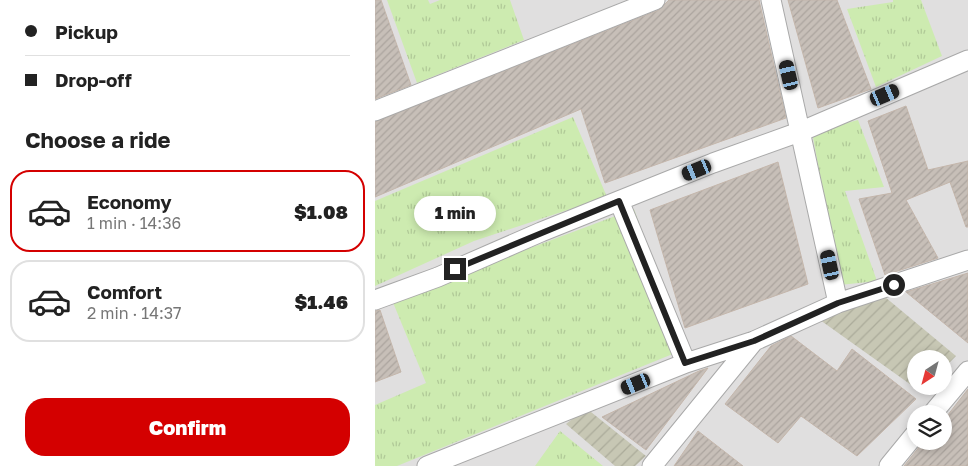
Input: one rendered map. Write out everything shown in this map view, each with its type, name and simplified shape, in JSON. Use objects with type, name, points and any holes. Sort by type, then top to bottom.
[{"type":"street","points":[[375,111],[655,0]]},
{"type":"street","points":[[771,0],[802,131],[838,303]]},
{"type":"street","points":[[375,300],[438,277],[619,201],[802,131],[968,60]]},
{"type":"street","points":[[619,201],[685,363]]},
{"type":"street","points":[[427,466],[685,363],[754,341],[838,303],[968,260]]},
{"type":"street","points":[[652,466],[754,341]]},
{"type":"street","points":[[940,405],[968,371]]},
{"type":"street","points":[[889,466],[907,444]]},
{"type":"shaded area","points":[[375,0],[968,0],[968,466],[375,466]]},
{"type":"shaded area","points":[[879,292],[949,350],[907,350],[907,382],[813,315]]},
{"type":"shaded area","points":[[586,408],[646,456],[635,466],[615,466],[566,424]]},
{"type":"green space","points":[[387,0],[428,0],[430,4],[440,0],[510,0],[524,40],[417,83]]},
{"type":"green space","points":[[893,0],[921,0],[942,56],[876,87],[847,9],[893,2]]},
{"type":"green space","points":[[573,117],[607,197],[474,241],[375,286],[375,201]]},
{"type":"green space","points":[[858,120],[884,187],[845,191],[877,281],[840,285],[812,132]]},
{"type":"green space","points":[[634,209],[685,349],[397,466],[375,466],[375,405],[426,383],[392,300]]},
{"type":"green space","points":[[560,431],[603,466],[535,466]]},
{"type":"building","points":[[375,0],[381,0],[411,85],[375,99]]},
{"type":"building","points":[[669,0],[759,0],[786,118],[605,183],[581,109],[375,197],[375,122],[659,10]]},
{"type":"building","points":[[788,0],[837,0],[871,89],[818,108]]},
{"type":"building","points":[[906,106],[928,170],[968,161],[968,227],[966,227],[950,182],[906,200],[938,258],[885,275],[859,199],[892,193],[868,121]]},
{"type":"building","points":[[778,162],[808,284],[685,328],[650,210]]},
{"type":"building","points":[[968,273],[968,343],[906,292]]},
{"type":"building","points":[[380,310],[401,372],[375,382],[375,311]]},
{"type":"building","points":[[791,336],[837,371],[852,349],[907,392],[907,395],[911,395],[916,399],[910,405],[907,405],[907,408],[857,456],[801,416],[778,443],[725,404],[771,346]]},
{"type":"building","points":[[708,368],[646,450],[602,417],[699,371]]},
{"type":"building","points":[[968,389],[968,466],[904,466],[917,450],[952,450],[952,410]]},
{"type":"building","points":[[698,431],[743,466],[674,466]]},
{"type":"route","points":[[455,269],[619,201],[685,363],[754,341],[838,303],[894,285]]}]
